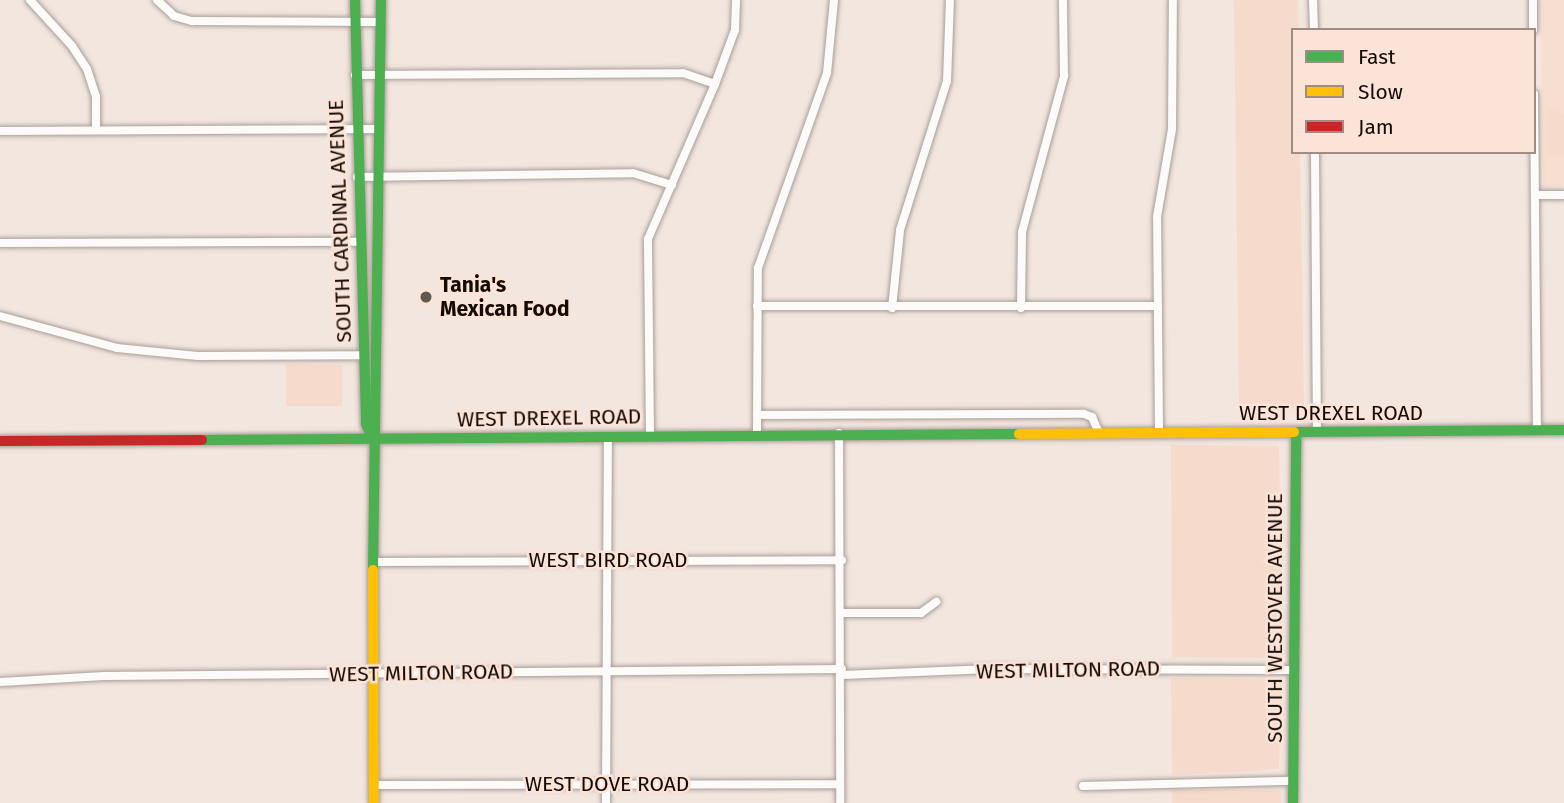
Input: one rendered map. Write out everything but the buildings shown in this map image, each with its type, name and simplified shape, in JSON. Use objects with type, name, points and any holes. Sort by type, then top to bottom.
[{"type":"street","points":[[30,0],[72,46],[87,69],[96,97],[96,130]]},
{"type":"street","points":[[157,0],[174,16],[192,21],[381,22]]},
{"type":"street","name":"SOUTH CARDINAL AVENUE","points":[[355,0],[357,177],[366,424],[373,440]]},
{"type":"street","name":"SOUTH CARDINAL AVENUE","points":[[374,803],[373,440],[378,421],[381,0]]},
{"type":"street","points":[[650,436],[648,239],[715,84],[735,30],[736,0]]},
{"type":"street","points":[[757,434],[758,268],[768,231],[827,73],[834,0]]},
{"type":"street","points":[[892,308],[900,230],[947,81],[950,0]]},
{"type":"street","points":[[1021,308],[1022,232],[1063,76],[1063,0]]},
{"type":"street","points":[[1159,433],[1157,217],[1174,98],[1173,0]]},
{"type":"street","points":[[1313,0],[1314,28]]},
{"type":"street","points":[[1533,0],[1533,28]]},
{"type":"street","points":[[355,75],[381,77],[682,73],[715,84]]},
{"type":"street","points":[[0,131],[380,128]]},
{"type":"street","points":[[1315,154],[1317,432]]},
{"type":"street","points":[[1535,154],[1537,430]]},
{"type":"street","points":[[357,177],[633,173],[672,185]]},
{"type":"street","points":[[1536,195],[1564,195]]},
{"type":"street","points":[[0,243],[359,242]]},
{"type":"street","points":[[757,306],[1158,306]]},
{"type":"street","points":[[0,316],[81,341],[155,352],[365,355]]},
{"type":"street","points":[[757,415],[1084,414],[1092,417],[1099,433]]},
{"type":"street","name":"WEST DREXEL ROAD","points":[[0,441],[1564,430]]},
{"type":"street","name":"SOUTH WESTOVER AVENUE","points":[[1293,803],[1296,432]]},
{"type":"street","points":[[839,433],[842,560],[840,803]]},
{"type":"street","points":[[606,803],[605,560],[608,437]]},
{"type":"street","name":"WEST BIRD ROAD","points":[[374,562],[842,560]]},
{"type":"street","points":[[842,613],[921,613],[936,603]]},
{"type":"street","name":"WEST MILTON ROAD","points":[[0,682],[104,676],[373,676],[606,671],[1294,670]]},
{"type":"street","points":[[1083,786],[1293,781]]},
{"type":"street","name":"WEST DOVE ROAD","points":[[374,785],[840,784]]},
{"type":"shaded area","points":[[1234,0],[1298,0],[1299,28],[1291,28],[1291,154],[1300,154],[1304,409],[1239,407]]},
{"type":"shaded area","points":[[1540,0],[1564,0],[1564,186],[1544,187]]},
{"type":"shaded area","points":[[1546,107],[1564,114],[1564,155],[1547,155]]},
{"type":"shaded area","points":[[286,364],[342,365],[342,406],[286,406]]},
{"type":"shaded area","points":[[1171,445],[1279,446],[1282,658],[1172,657]]},
{"type":"shaded area","points":[[1171,678],[1281,680],[1279,769],[1172,775]]},
{"type":"shaded area","points":[[1172,790],[1281,790],[1281,803],[1172,803]]},
{"type":"traffic: fast","points":[[355,0],[366,424],[373,440]]},
{"type":"traffic: fast","points":[[373,570],[381,0]]},
{"type":"traffic: fast","points":[[1294,432],[1564,430]]},
{"type":"traffic: fast","points":[[1293,803],[1296,432]]},
{"type":"traffic: fast","points":[[202,440],[1019,434]]},
{"type":"traffic: slow","points":[[1019,434],[1294,432]]},
{"type":"traffic: slow","points":[[373,570],[374,803]]},
{"type":"traffic: jam","points":[[0,441],[202,440]]},
{"type":"place","name":"Tania's Mexican Food","points":[[426,297]]}]
